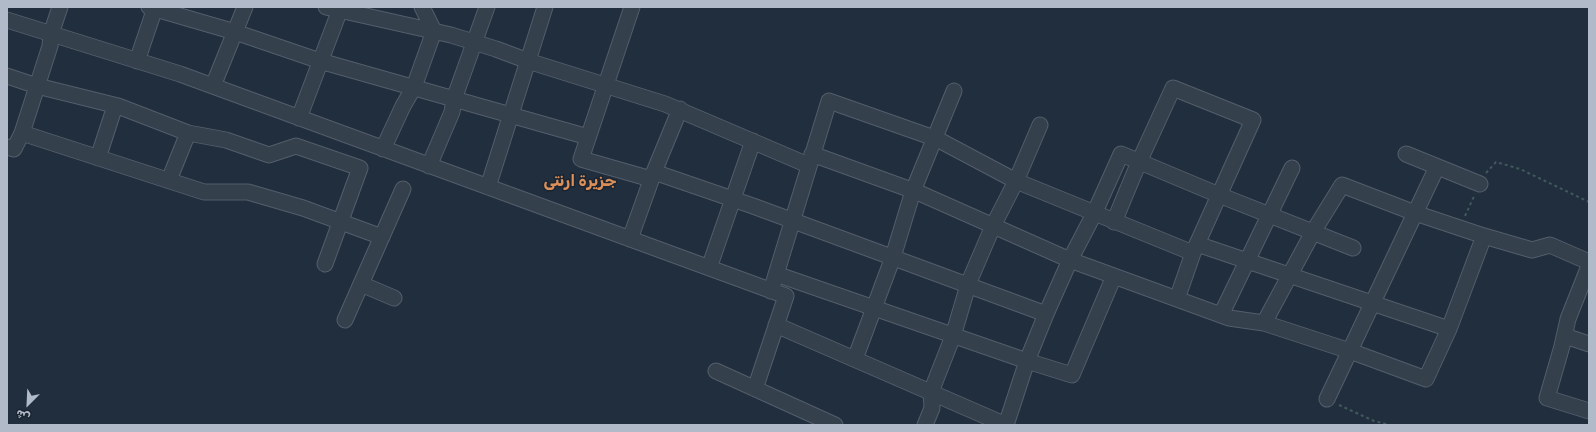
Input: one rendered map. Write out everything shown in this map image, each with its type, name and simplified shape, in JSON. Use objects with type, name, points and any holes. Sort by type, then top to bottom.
[{"type":"street","points":[[7,147],[14,149],[22,133],[50,46],[51,34],[60,7]]},
{"type":"street","points":[[213,86],[245,7]]},
{"type":"street","points":[[383,149],[403,106],[414,87],[434,31],[422,7]]},
{"type":"street","points":[[429,166],[452,112],[454,99],[487,7]]},
{"type":"street","points":[[488,187],[545,7]]},
{"type":"street","points":[[632,7],[581,159],[652,176],[733,199],[1046,314]]},
{"type":"street","points":[[138,61],[156,8],[235,32],[320,61],[588,137]]},
{"type":"street","points":[[299,118],[320,61],[336,8],[474,42],[528,61],[605,84],[680,109],[753,141],[913,191],[1070,260],[1177,299],[1222,315],[1264,323],[1350,351],[1426,379],[1449,329],[1484,236]]},
{"type":"street","points":[[7,20],[213,86],[786,296],[755,389]]},
{"type":"street","points":[[7,76],[37,86],[115,106],[188,133],[226,140],[269,155],[296,146],[360,168],[325,264]]},
{"type":"street","points":[[1114,222],[1139,162],[1174,88],[1253,120],[1195,248],[1177,299]]},
{"type":"street","points":[[856,359],[893,257],[913,191],[954,91]]},
{"type":"street","points":[[771,291],[810,159],[829,101],[935,138],[1016,181],[1114,222],[1195,248],[1246,260],[1449,329]]},
{"type":"street","points":[[98,158],[115,106]]},
{"type":"street","points":[[630,239],[652,176],[680,109]]},
{"type":"street","points":[[925,425],[932,408],[931,392],[953,336],[968,285],[993,226],[1016,181],[1040,125]]},
{"type":"street","points":[[22,133],[204,192],[248,192],[303,208],[382,237]]},
{"type":"street","points":[[169,180],[188,133]]},
{"type":"street","points":[[709,268],[753,141]]},
{"type":"street","points":[[776,324],[1006,425],[1027,361],[1046,314],[1121,154],[1353,248]]},
{"type":"street","points":[[1406,154],[1480,184]]},
{"type":"street","points":[[1327,400],[1371,302],[1437,167]]},
{"type":"street","points":[[1222,315],[1246,260],[1292,168]]},
{"type":"street","points":[[1264,323],[1313,232],[1342,185],[1484,236],[1532,250],[1550,245],[1588,260],[1568,320],[1565,336],[1547,398],[1589,411]]},
{"type":"street","points":[[345,320],[403,189]]},
{"type":"street","points":[[776,274],[953,336],[1072,375],[1114,276]]},
{"type":"street","points":[[361,284],[394,298]]},
{"type":"street","points":[[1565,336],[1589,344]]},
{"type":"street","points":[[716,372],[835,425]]},
{"type":"path","points":[[1459,228],[1484,174],[1496,162],[1520,168],[1589,202]]},
{"type":"path","points":[[1327,400],[1374,421],[1390,425]]},
{"type":"district","name":"جزيرة ارنتى","points":[[580,181]]}]
